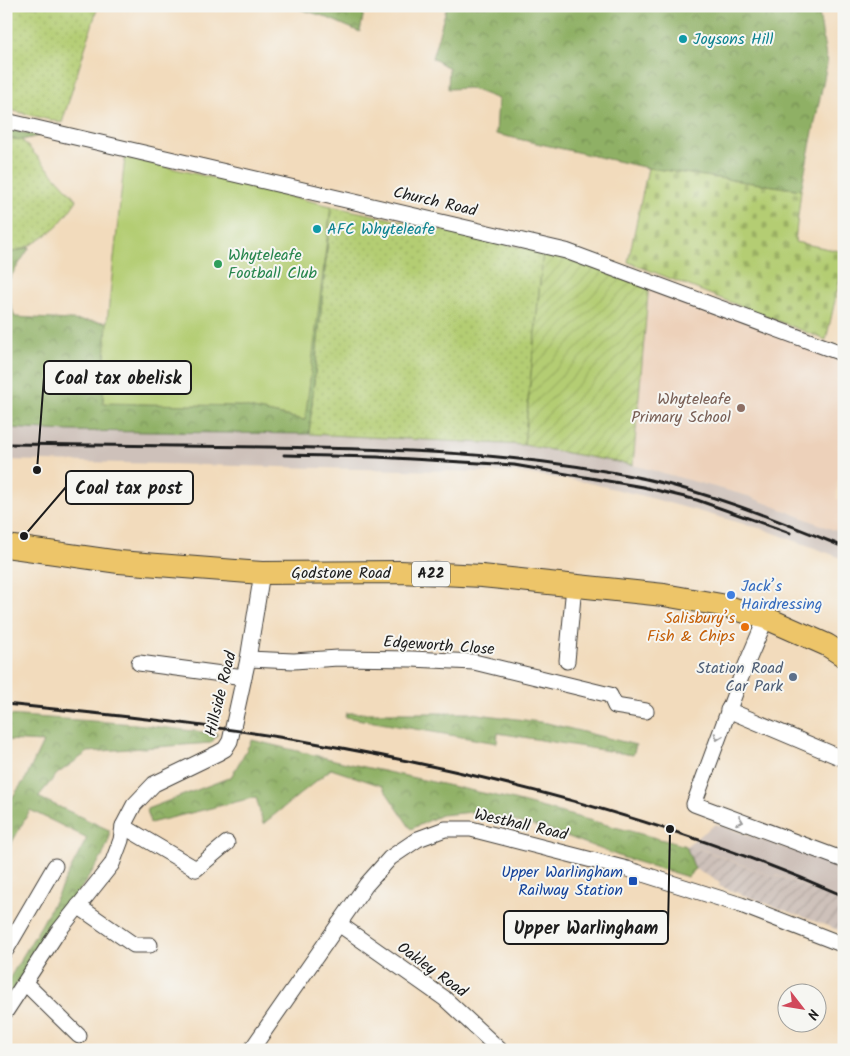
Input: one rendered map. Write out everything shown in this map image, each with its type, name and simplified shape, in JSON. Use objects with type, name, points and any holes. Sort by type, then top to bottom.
[{"type":"highway","name":"Godstone Road","points":[[6,546],[119,562],[262,573],[400,572],[482,576],[664,595],[713,603],[766,618],[838,647]]},
{"type":"street","name":"Church Road","points":[[6,121],[566,251],[844,354]]},
{"type":"street","name":"Hillside Road","points":[[6,1011],[78,906],[112,864],[120,840],[122,826],[134,805],[154,784],[225,749],[230,742],[248,659],[262,573]]},
{"type":"street","points":[[567,661],[574,586]]},
{"type":"street","points":[[766,618],[728,710],[694,804],[844,860]]},
{"type":"street","name":"Edgeworth Close","points":[[248,659],[294,661],[338,658],[474,662],[610,695],[616,706],[646,711]]},
{"type":"street","points":[[139,663],[244,677]]},
{"type":"street","points":[[728,710],[844,759]]},
{"type":"street","points":[[122,826],[196,869],[227,843]]},
{"type":"street","name":"Westhall Road","points":[[251,1050],[366,885],[390,858],[418,839],[445,829],[471,829],[655,878],[741,905],[844,945]]},
{"type":"street","points":[[6,950],[55,866]]},
{"type":"street","points":[[78,906],[134,944],[150,946]]},
{"type":"street","name":"Oakley Road","points":[[338,924],[444,998],[500,1050]]},
{"type":"street","points":[[25,983],[79,1036]]},
{"type":"shaded area","name":"Whyteleafe Primary School","points":[[648,282],[844,359],[844,480],[838,480],[836,499],[844,501],[844,534],[748,496],[633,465]]},
{"type":"shaded area","points":[[6,428],[69,431],[309,434],[524,445],[633,465],[748,496],[844,534],[844,559],[766,530],[640,495],[585,482],[521,473],[6,460]]},
{"type":"shaded area","points":[[716,824],[844,868],[844,901],[776,875],[774,877],[707,851],[686,846]]},
{"type":"shaded area","points":[[686,846],[706,851],[774,877],[775,875],[844,901],[844,932],[719,886],[720,882],[695,869]]},
{"type":"green space","points":[[6,6],[98,6],[62,123],[6,109]]},
{"type":"green space","points":[[290,6],[365,6],[360,32],[323,16]]},
{"type":"green space","points":[[447,6],[818,6],[827,64],[801,190],[648,168],[496,134],[498,99],[469,88],[448,89],[449,68],[432,58]]},
{"type":"green space","points":[[6,129],[39,136],[22,140],[6,138]]},
{"type":"green space","points":[[6,138],[22,140],[77,200],[55,228],[29,246],[6,254]]},
{"type":"green space","name":"Whyteleafe Football Club","points":[[125,157],[331,206],[305,420],[240,406],[103,403],[107,322]]},
{"type":"green space","points":[[648,168],[801,190],[795,242],[844,252],[844,261],[826,340],[628,262]]},
{"type":"green space","points":[[331,206],[543,252],[524,445],[309,434]]},
{"type":"green space","points":[[331,206],[309,434],[69,431],[6,428],[6,291],[15,317],[107,322],[103,403],[240,406],[304,420],[317,278]]},
{"type":"green space","points":[[30,247],[6,284],[6,254]]},
{"type":"green space","points":[[543,252],[649,283],[633,465],[524,445]]},
{"type":"green space","points":[[346,713],[471,713],[547,723],[636,745],[633,755],[498,733],[497,743],[345,717]]},
{"type":"green space","points":[[6,715],[135,724],[218,734],[211,743],[88,752],[57,774],[38,797],[109,830],[109,839],[102,857],[6,1000],[6,984],[42,924],[87,838],[30,810],[6,853],[6,806],[26,778],[43,742],[6,740]]},
{"type":"green space","points":[[252,740],[510,799],[686,846],[695,869],[688,877],[624,858],[548,829],[473,812],[441,815],[411,829],[382,786],[331,769],[263,824],[256,797],[150,823],[147,809],[231,777]]},
{"type":"railway","points":[[6,444],[362,449],[457,454],[552,463],[646,479],[696,492],[844,547]]},
{"type":"railway","points":[[284,455],[377,457],[514,465],[643,487],[697,500],[790,533]]},
{"type":"railway","points":[[6,704],[229,729],[303,741],[441,768],[510,784],[646,822],[779,869],[844,896]]},
{"type":"place","name":"Joysons Hill","points":[[683,39]]},
{"type":"place","name":"AFC Whyteleafe","points":[[317,229]]},
{"type":"place","name":"Whyteleafe Football Club","points":[[218,264]]},
{"type":"place","name":"Whyteleafe Primary School","points":[[741,408]]},
{"type":"place","name":"Coal tax obelisk","points":[[37,470]]},
{"type":"place","name":"Coal tax post","points":[[24,536]]},
{"type":"place","name":"Jack’s Hairdressing","points":[[731,595]]},
{"type":"place","name":"Salisbury’s Fish & Chips","points":[[745,627]]},
{"type":"place","name":"Station Road Car Park","points":[[793,677]]},
{"type":"place","name":"Upper Warlingham","points":[[670,829]]},
{"type":"place","name":"Upper Warlingham Railway Station","points":[[633,881]]}]
